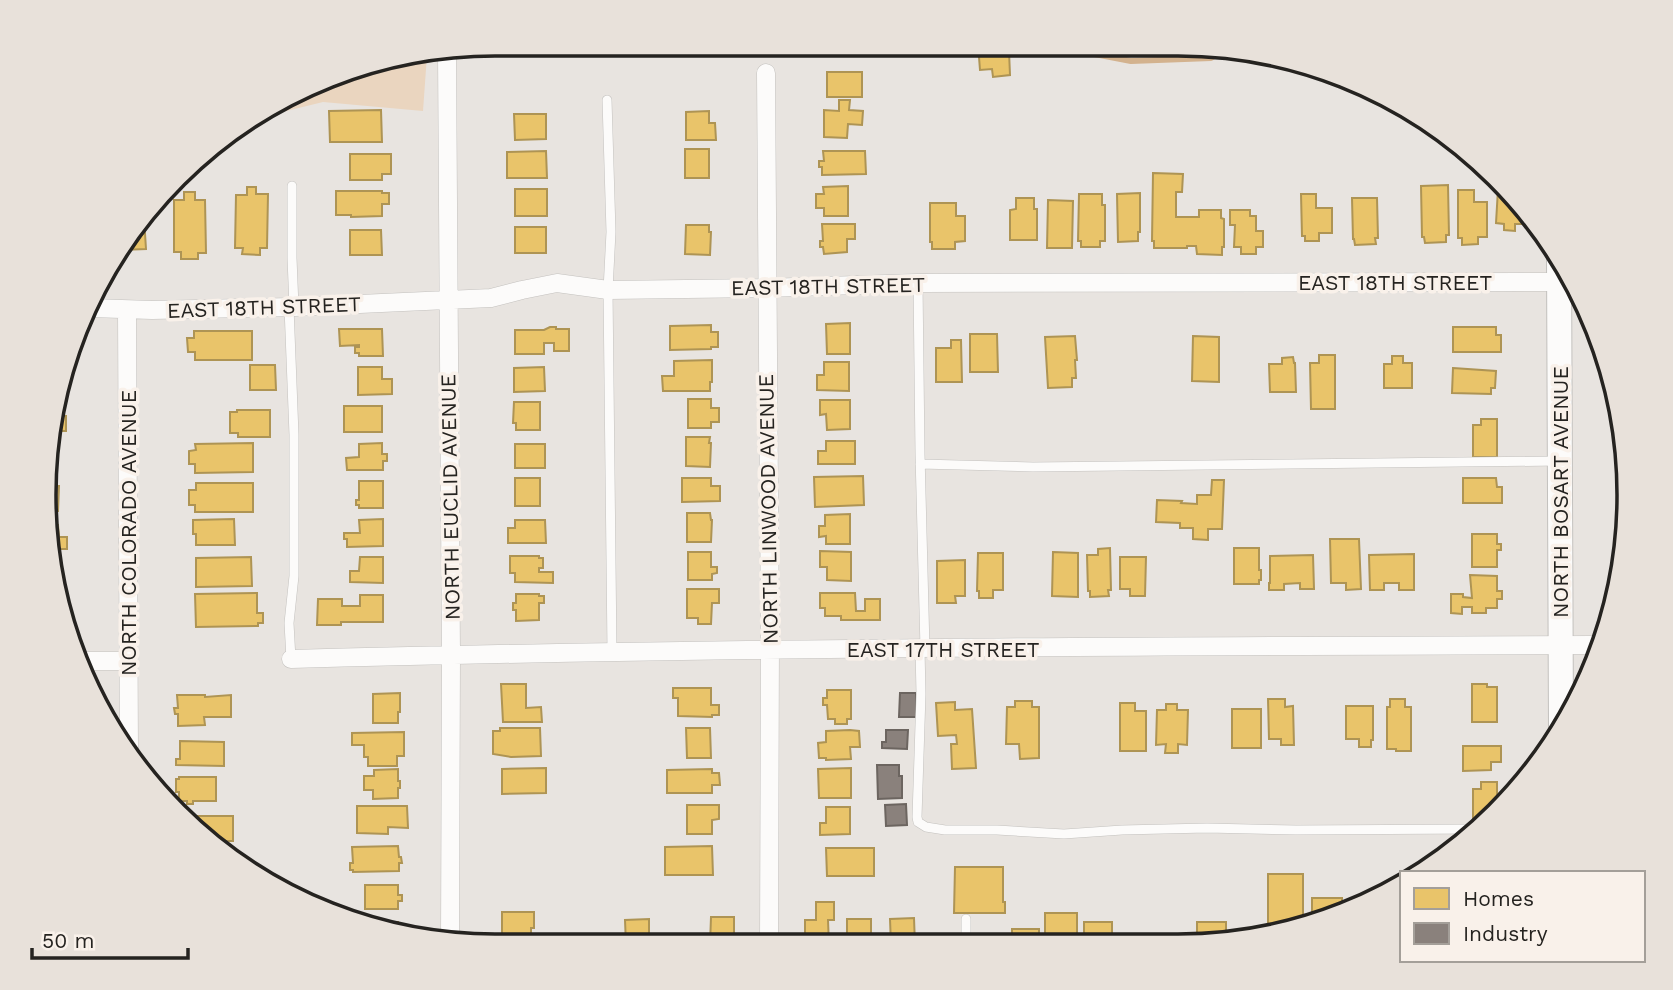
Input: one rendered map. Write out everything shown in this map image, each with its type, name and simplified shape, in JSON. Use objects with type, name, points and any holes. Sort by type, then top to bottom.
[{"type":"street","name":"NORTH EUCLID AVENUE","points":[[447,59],[450,931]]},
{"type":"street","name":"NORTH LINWOOD AVENUE","points":[[766,73],[769,934]]},
{"type":"street","name":"EAST 18TH STREET","points":[[98,308],[127,310],[292,307],[491,298],[556,283],[608,290],[1557,274]]},
{"type":"street","name":"NORTH BOSART AVENUE","points":[[1561,709],[1559,461],[1562,283]]},
{"type":"street","name":"NORTH COLORADO AVENUE","points":[[127,310],[129,737]]},
{"type":"street","name":"EAST 17TH STREET","points":[[291,659],[770,650],[1591,645]]},
{"type":"street","points":[[88,661],[128,661]]},
{"type":"lane","points":[[607,100],[611,232],[608,290],[612,652]]},
{"type":"lane","points":[[291,659],[289,623],[294,576],[292,186]]},
{"type":"lane","points":[[918,283],[922,649],[918,822],[926,827],[945,830],[1064,834],[1207,828],[1462,829]]},
{"type":"lane","points":[[920,464],[1033,467],[1559,461]]},
{"type":"lane","points":[[966,919],[966,934]]},
{"type":"shaded area","points":[[427,62],[423,111],[323,102],[279,113],[354,79]]},
{"type":"building: Homes","points":[[979,56],[1009,56],[1010,75],[993,77],[992,69],[980,70]]},
{"type":"building: Homes","points":[[827,72],[862,72],[862,97],[827,97]]},
{"type":"building: Homes","points":[[839,100],[850,100],[849,110],[863,111],[862,125],[848,124],[847,138],[824,137],[824,110],[839,111]]},
{"type":"building: Homes","points":[[381,110],[382,142],[330,142],[329,111]]},
{"type":"building: Homes","points":[[709,111],[709,123],[715,123],[716,140],[686,140],[686,112]]},
{"type":"building: Homes","points":[[514,114],[546,114],[546,139],[515,140]]},
{"type":"building: Homes","points":[[685,149],[709,149],[709,178],[685,178]]},
{"type":"building: Homes","points":[[546,151],[547,178],[507,178],[507,152]]},
{"type":"building: Homes","points":[[823,151],[865,151],[866,174],[822,175],[819,161],[824,161]]},
{"type":"building: Homes","points":[[350,154],[391,154],[391,174],[382,174],[382,180],[350,180]]},
{"type":"building: Homes","points":[[1153,173],[1183,174],[1182,192],[1176,192],[1176,217],[1199,217],[1199,210],[1221,210],[1221,218],[1224,219],[1222,255],[1197,254],[1196,246],[1154,248]]},
{"type":"building: Homes","points":[[1448,185],[1449,235],[1446,235],[1446,242],[1425,243],[1422,237],[1421,186]]},
{"type":"building: Homes","points":[[848,186],[848,216],[824,216],[824,208],[816,208],[816,194],[824,194],[823,187]]},
{"type":"building: Homes","points":[[247,187],[256,187],[256,194],[268,194],[267,248],[260,248],[260,255],[242,254],[243,248],[235,248],[236,195],[247,195]]},
{"type":"building: Homes","points":[[515,189],[547,189],[547,216],[515,216]]},
{"type":"building: Homes","points":[[1458,190],[1474,190],[1474,202],[1487,202],[1487,237],[1478,237],[1478,244],[1462,245],[1462,238],[1458,238]]},
{"type":"building: Homes","points":[[336,191],[382,191],[389,193],[389,204],[382,204],[382,216],[336,215]]},
{"type":"building: Homes","points":[[184,192],[195,192],[195,200],[205,200],[206,253],[198,253],[198,259],[181,259],[181,252],[174,252],[174,200],[184,200]]},
{"type":"building: Homes","points":[[1140,193],[1138,241],[1118,242],[1117,194]]},
{"type":"building: Homes","points":[[1079,194],[1102,194],[1102,205],[1105,205],[1105,241],[1100,241],[1100,247],[1081,247],[1081,241],[1078,241]]},
{"type":"building: Homes","points":[[1301,194],[1316,194],[1316,208],[1332,208],[1332,233],[1319,233],[1319,241],[1305,241],[1305,236],[1302,236]]},
{"type":"building: Homes","points":[[1498,195],[1522,223],[1515,224],[1515,231],[1504,230],[1504,224],[1496,223]]},
{"type":"building: Homes","points":[[1016,198],[1034,198],[1034,209],[1037,209],[1037,240],[1010,240],[1010,210],[1016,209]]},
{"type":"building: Homes","points":[[1352,198],[1377,198],[1376,244],[1355,245]]},
{"type":"building: Homes","points":[[1048,200],[1073,201],[1072,248],[1047,248]]},
{"type":"building: Homes","points":[[930,203],[956,203],[956,216],[965,216],[965,241],[955,242],[955,249],[932,249]]},
{"type":"building: Homes","points":[[1230,210],[1250,210],[1250,216],[1256,216],[1256,231],[1263,231],[1263,247],[1256,247],[1256,254],[1241,254],[1241,247],[1234,247],[1235,225],[1230,225]]},
{"type":"building: Homes","points":[[822,224],[855,224],[855,239],[847,239],[847,252],[824,254],[823,247],[820,247],[820,241],[823,241]]},
{"type":"building: Homes","points":[[686,225],[709,225],[710,255],[685,254]]},
{"type":"building: Homes","points":[[515,227],[546,227],[546,253],[515,253]]},
{"type":"building: Homes","points":[[350,230],[381,230],[382,255],[350,255]]},
{"type":"building: Homes","points":[[145,231],[146,249],[131,250]]},
{"type":"building: Homes","points":[[850,323],[850,354],[827,354],[826,324]]},
{"type":"building: Homes","points":[[711,325],[711,332],[718,332],[718,347],[670,350],[670,326]]},
{"type":"building: Homes","points":[[550,327],[569,329],[569,351],[554,351],[554,343],[544,343],[544,354],[515,354],[515,330],[544,330]]},
{"type":"building: Homes","points":[[1453,327],[1496,327],[1496,335],[1501,335],[1501,352],[1453,352]]},
{"type":"building: Homes","points":[[339,329],[382,329],[383,356],[359,356],[359,353],[355,353],[355,347],[359,345],[340,346]]},
{"type":"building: Homes","points":[[194,331],[252,331],[252,360],[195,360],[195,352],[188,352],[187,338],[194,338]]},
{"type":"building: Homes","points":[[970,334],[997,334],[998,372],[970,372]]},
{"type":"building: Homes","points":[[1075,336],[1076,378],[1072,378],[1072,387],[1048,388],[1045,337]]},
{"type":"building: Homes","points":[[1193,336],[1219,337],[1219,382],[1192,381]]},
{"type":"building: Homes","points":[[951,340],[961,340],[962,382],[936,382],[936,348],[951,348]]},
{"type":"building: Homes","points":[[1319,355],[1335,355],[1335,409],[1311,409],[1310,363],[1319,363]]},
{"type":"building: Homes","points":[[1392,356],[1403,356],[1403,363],[1412,363],[1412,388],[1384,388],[1384,364],[1392,364]]},
{"type":"building: Homes","points":[[1293,357],[1296,392],[1270,392],[1269,364],[1282,364],[1282,358]]},
{"type":"building: Homes","points":[[712,360],[710,391],[663,391],[662,376],[674,376],[674,361]]},
{"type":"building: Homes","points":[[824,362],[849,362],[849,391],[817,390],[817,375],[824,375]]},
{"type":"building: Homes","points":[[250,365],[275,365],[276,390],[250,390]]},
{"type":"building: Homes","points":[[358,367],[382,367],[382,379],[392,379],[392,394],[358,395]]},
{"type":"building: Homes","points":[[544,367],[545,391],[514,392],[514,368]]},
{"type":"building: Homes","points":[[1453,368],[1496,371],[1495,388],[1491,388],[1491,394],[1452,393]]},
{"type":"building: Homes","points":[[688,399],[711,399],[711,408],[719,408],[719,422],[711,422],[711,428],[688,428]]},
{"type":"building: Homes","points":[[820,400],[850,400],[850,429],[827,430],[826,414],[820,415]]},
{"type":"building: Homes","points":[[514,402],[540,402],[540,430],[516,430],[516,423],[513,423]]},
{"type":"building: Homes","points":[[344,406],[382,406],[382,432],[344,432]]},
{"type":"building: Homes","points":[[270,410],[270,437],[238,437],[238,433],[230,433],[230,412]]},
{"type":"building: Homes","points":[[63,416],[66,416],[66,431],[61,431]]},
{"type":"building: Homes","points":[[1481,419],[1497,419],[1497,457],[1473,457],[1473,425],[1481,425]]},
{"type":"building: Homes","points":[[686,437],[710,437],[710,467],[686,466]]},
{"type":"building: Homes","points":[[826,441],[855,441],[855,464],[818,464],[818,451],[826,451]]},
{"type":"building: Homes","points":[[253,443],[253,472],[195,473],[195,464],[189,464],[189,451],[196,450],[195,444]]},
{"type":"building: Homes","points":[[382,443],[382,454],[387,454],[387,461],[383,461],[383,470],[347,470],[346,458],[359,457],[359,444]]},
{"type":"building: Homes","points":[[515,444],[545,444],[545,468],[515,468]]},
{"type":"building: Homes","points":[[863,476],[864,505],[815,507],[814,477]]},
{"type":"building: Homes","points":[[515,478],[540,478],[540,506],[515,506]]},
{"type":"building: Homes","points":[[682,478],[711,478],[711,486],[720,486],[720,501],[682,502]]},
{"type":"building: Homes","points":[[1463,478],[1496,478],[1497,487],[1502,487],[1502,503],[1463,503]]},
{"type":"building: Homes","points":[[1212,480],[1224,480],[1222,529],[1208,529],[1208,540],[1193,539],[1193,528],[1180,528],[1180,523],[1156,522],[1157,500],[1197,504],[1197,495],[1211,495]]},
{"type":"building: Homes","points":[[359,481],[383,481],[383,508],[359,508],[359,505],[356,505],[356,500],[359,500]]},
{"type":"building: Homes","points":[[196,483],[253,483],[253,512],[195,512],[195,505],[189,505],[189,490],[196,490]]},
{"type":"building: Homes","points":[[56,486],[59,486],[57,511]]},
{"type":"building: Homes","points":[[687,513],[710,513],[711,542],[687,542]]},
{"type":"building: Homes","points":[[850,514],[850,544],[826,544],[826,536],[819,537],[819,526],[825,526],[825,515]]},
{"type":"building: Homes","points":[[234,519],[235,545],[196,545],[193,520]]},
{"type":"building: Homes","points":[[383,519],[383,546],[347,547],[344,533],[360,533],[359,520]]},
{"type":"building: Homes","points":[[515,520],[545,520],[546,543],[508,543],[508,528],[515,528]]},
{"type":"building: Homes","points":[[57,525],[59,537],[67,537],[67,549],[60,549]]},
{"type":"building: Homes","points":[[1472,534],[1497,534],[1497,544],[1501,544],[1501,550],[1497,550],[1497,567],[1472,567]]},
{"type":"building: Homes","points":[[1330,539],[1359,539],[1361,589],[1346,590],[1346,583],[1331,583]]},
{"type":"building: Homes","points":[[1110,548],[1109,596],[1090,597],[1087,555],[1098,555],[1098,549]]},
{"type":"building: Homes","points":[[1234,548],[1259,548],[1259,584],[1234,584]]},
{"type":"building: Homes","points":[[820,551],[851,552],[851,581],[827,580],[827,567],[820,567]]},
{"type":"building: Homes","points":[[688,552],[711,552],[711,567],[717,567],[717,573],[712,574],[712,580],[688,580]]},
{"type":"building: Homes","points":[[1053,552],[1078,553],[1078,597],[1052,596]]},
{"type":"building: Homes","points":[[978,553],[1003,553],[1003,590],[993,590],[993,598],[979,598]]},
{"type":"building: Homes","points":[[1414,554],[1414,590],[1399,590],[1399,583],[1384,583],[1384,590],[1370,590],[1369,555]]},
{"type":"building: Homes","points":[[1313,555],[1314,589],[1300,589],[1300,583],[1284,584],[1284,590],[1269,590],[1270,556]]},
{"type":"building: Homes","points":[[510,556],[543,558],[543,568],[539,568],[539,572],[553,572],[553,583],[515,582],[515,573],[510,573]]},
{"type":"building: Homes","points":[[251,557],[252,586],[196,587],[196,558]]},
{"type":"building: Homes","points":[[360,557],[383,557],[383,583],[350,582],[350,571],[359,571]]},
{"type":"building: Homes","points":[[1120,557],[1146,557],[1145,596],[1130,596],[1130,589],[1120,589]]},
{"type":"building: Homes","points":[[965,560],[965,596],[955,596],[956,603],[937,603],[937,561]]},
{"type":"building: Homes","points":[[1470,575],[1497,576],[1497,591],[1502,591],[1502,599],[1497,599],[1497,608],[1486,608],[1486,613],[1472,613],[1472,607],[1462,607],[1462,614],[1451,613],[1451,594],[1463,594],[1463,597],[1472,598]]},
{"type":"building: Homes","points":[[687,589],[719,589],[719,603],[712,603],[711,624],[698,624],[698,618],[687,618]]},
{"type":"building: Homes","points":[[257,593],[257,613],[263,613],[263,623],[258,623],[258,626],[196,627],[195,594]]},
{"type":"building: Homes","points":[[820,593],[855,593],[856,611],[865,611],[865,599],[880,599],[880,620],[841,620],[841,616],[825,616],[825,608],[820,608]]},
{"type":"building: Homes","points":[[516,594],[544,596],[544,603],[539,603],[539,620],[516,621],[513,603],[516,603]]},
{"type":"building: Homes","points":[[360,595],[383,595],[383,622],[317,625],[318,599],[342,599],[342,606],[360,606]]},
{"type":"building: Homes","points":[[501,684],[526,684],[526,708],[541,707],[542,722],[503,722]]},
{"type":"building: Homes","points":[[1472,684],[1497,687],[1497,722],[1472,722]]},
{"type":"building: Homes","points":[[673,688],[711,688],[711,705],[719,705],[719,715],[678,716],[678,698],[673,698]]},
{"type":"building: Homes","points":[[827,690],[851,690],[851,719],[847,719],[847,724],[835,724],[835,719],[828,719],[827,705],[823,705]]},
{"type":"building: Homes","points":[[400,693],[398,723],[373,723],[373,694]]},
{"type":"building: Homes","points":[[177,695],[231,695],[231,717],[204,717],[205,725],[178,726],[178,714],[175,714],[174,708],[178,708]]},
{"type":"building: Homes","points":[[1268,699],[1285,699],[1285,707],[1293,706],[1294,745],[1281,745],[1281,739],[1269,739]]},
{"type":"building: Homes","points":[[1390,699],[1405,699],[1405,707],[1411,707],[1411,751],[1387,749],[1387,707],[1390,707]]},
{"type":"building: Homes","points":[[1015,701],[1032,701],[1032,707],[1039,707],[1039,758],[1020,759],[1019,744],[1006,744],[1007,707],[1015,707]]},
{"type":"building: Homes","points":[[955,702],[955,710],[972,709],[976,768],[952,769],[951,744],[957,744],[956,735],[938,736],[936,703]]},
{"type":"building: Homes","points":[[1120,703],[1135,703],[1135,711],[1146,711],[1146,751],[1120,751]]},
{"type":"building: Homes","points":[[1166,704],[1177,704],[1177,710],[1188,710],[1187,745],[1178,744],[1178,753],[1165,753],[1166,744],[1156,745],[1157,710],[1166,710]]},
{"type":"building: Homes","points":[[1346,706],[1373,706],[1371,747],[1359,747],[1359,739],[1346,739]]},
{"type":"building: Homes","points":[[1232,709],[1261,709],[1261,748],[1232,748]]},
{"type":"building: Homes","points":[[500,728],[540,728],[541,756],[511,757],[493,754],[493,731],[500,731]]},
{"type":"building: Homes","points":[[686,728],[710,728],[711,758],[687,758]]},
{"type":"building: Homes","points":[[826,731],[859,731],[860,747],[850,747],[851,759],[819,758],[818,743],[826,742]]},
{"type":"building: Homes","points":[[404,732],[404,756],[397,756],[397,766],[368,766],[368,757],[364,757],[364,745],[352,745],[352,733]]},
{"type":"building: Homes","points":[[180,741],[224,742],[224,766],[176,765],[176,759],[180,759]]},
{"type":"building: Homes","points":[[1463,746],[1501,746],[1501,762],[1491,762],[1491,770],[1463,771]]},
{"type":"building: Homes","points":[[546,768],[546,793],[502,794],[502,769]]},
{"type":"building: Homes","points":[[851,768],[851,798],[819,798],[818,769]]},
{"type":"building: Homes","points":[[398,769],[398,798],[373,799],[373,790],[364,790],[364,776],[374,776],[374,770]]},
{"type":"building: Homes","points":[[712,769],[712,773],[719,773],[720,785],[712,785],[712,793],[667,793],[667,770]]},
{"type":"building: Homes","points":[[216,777],[216,801],[193,801],[193,804],[187,804],[187,801],[181,801],[179,792],[176,792],[176,779]]},
{"type":"building: Homes","points":[[1481,782],[1497,782],[1497,796],[1473,819],[1473,789],[1481,789]]},
{"type":"building: Homes","points":[[687,805],[719,805],[719,819],[712,820],[712,834],[687,834]]},
{"type":"building: Homes","points":[[357,806],[407,806],[408,828],[388,827],[388,834],[357,833]]},
{"type":"building: Homes","points":[[826,807],[850,807],[850,834],[820,835],[820,823],[826,823]]},
{"type":"building: Homes","points":[[197,816],[233,816],[233,841],[226,841]]},
{"type":"building: Homes","points":[[398,846],[402,863],[399,863],[399,871],[350,870],[350,863],[353,863],[352,847]]},
{"type":"building: Homes","points":[[712,846],[713,875],[665,875],[665,847]]},
{"type":"building: Homes","points":[[826,848],[874,848],[874,876],[827,876]]},
{"type":"building: Homes","points":[[955,867],[1003,867],[1005,913],[954,913]]},
{"type":"building: Homes","points":[[1268,874],[1303,874],[1303,916],[1268,925]]},
{"type":"building: Homes","points":[[365,885],[398,885],[398,895],[402,895],[402,901],[398,901],[398,909],[365,909]]},
{"type":"building: Homes","points":[[1312,898],[1342,898],[1342,902],[1312,913]]},
{"type":"building: Homes","points":[[816,902],[834,902],[834,920],[828,920],[829,934],[805,934],[805,920],[816,920]]},
{"type":"building: Homes","points":[[502,912],[534,912],[534,928],[531,928],[531,934],[502,934]]},
{"type":"building: Homes","points":[[1045,913],[1077,913],[1077,934],[1045,934]]},
{"type":"building: Homes","points":[[711,917],[734,917],[734,934],[710,934]]},
{"type":"building: Homes","points":[[914,918],[915,934],[891,934],[890,919]]},
{"type":"building: Homes","points":[[649,919],[649,934],[626,934],[625,920]]},
{"type":"building: Homes","points":[[847,919],[871,919],[871,934],[847,934]]},
{"type":"building: Homes","points":[[1084,922],[1112,922],[1112,934],[1084,934]]},
{"type":"building: Homes","points":[[1197,922],[1226,922],[1226,931],[1197,933]]},
{"type":"building: Homes","points":[[1012,929],[1039,929],[1039,934],[1012,934]]},
{"type":"building: Industry","points":[[900,693],[916,693],[916,717],[899,717]]},
{"type":"building: Industry","points":[[886,730],[908,730],[907,749],[882,748],[882,742],[886,742]]},
{"type":"building: Industry","points":[[877,765],[899,765],[902,798],[878,799]]},
{"type":"building: Industry","points":[[906,804],[907,825],[886,826],[885,805]]},
{"type":"waterway","points":[[1105,56],[1131,61],[1212,58]]}]
